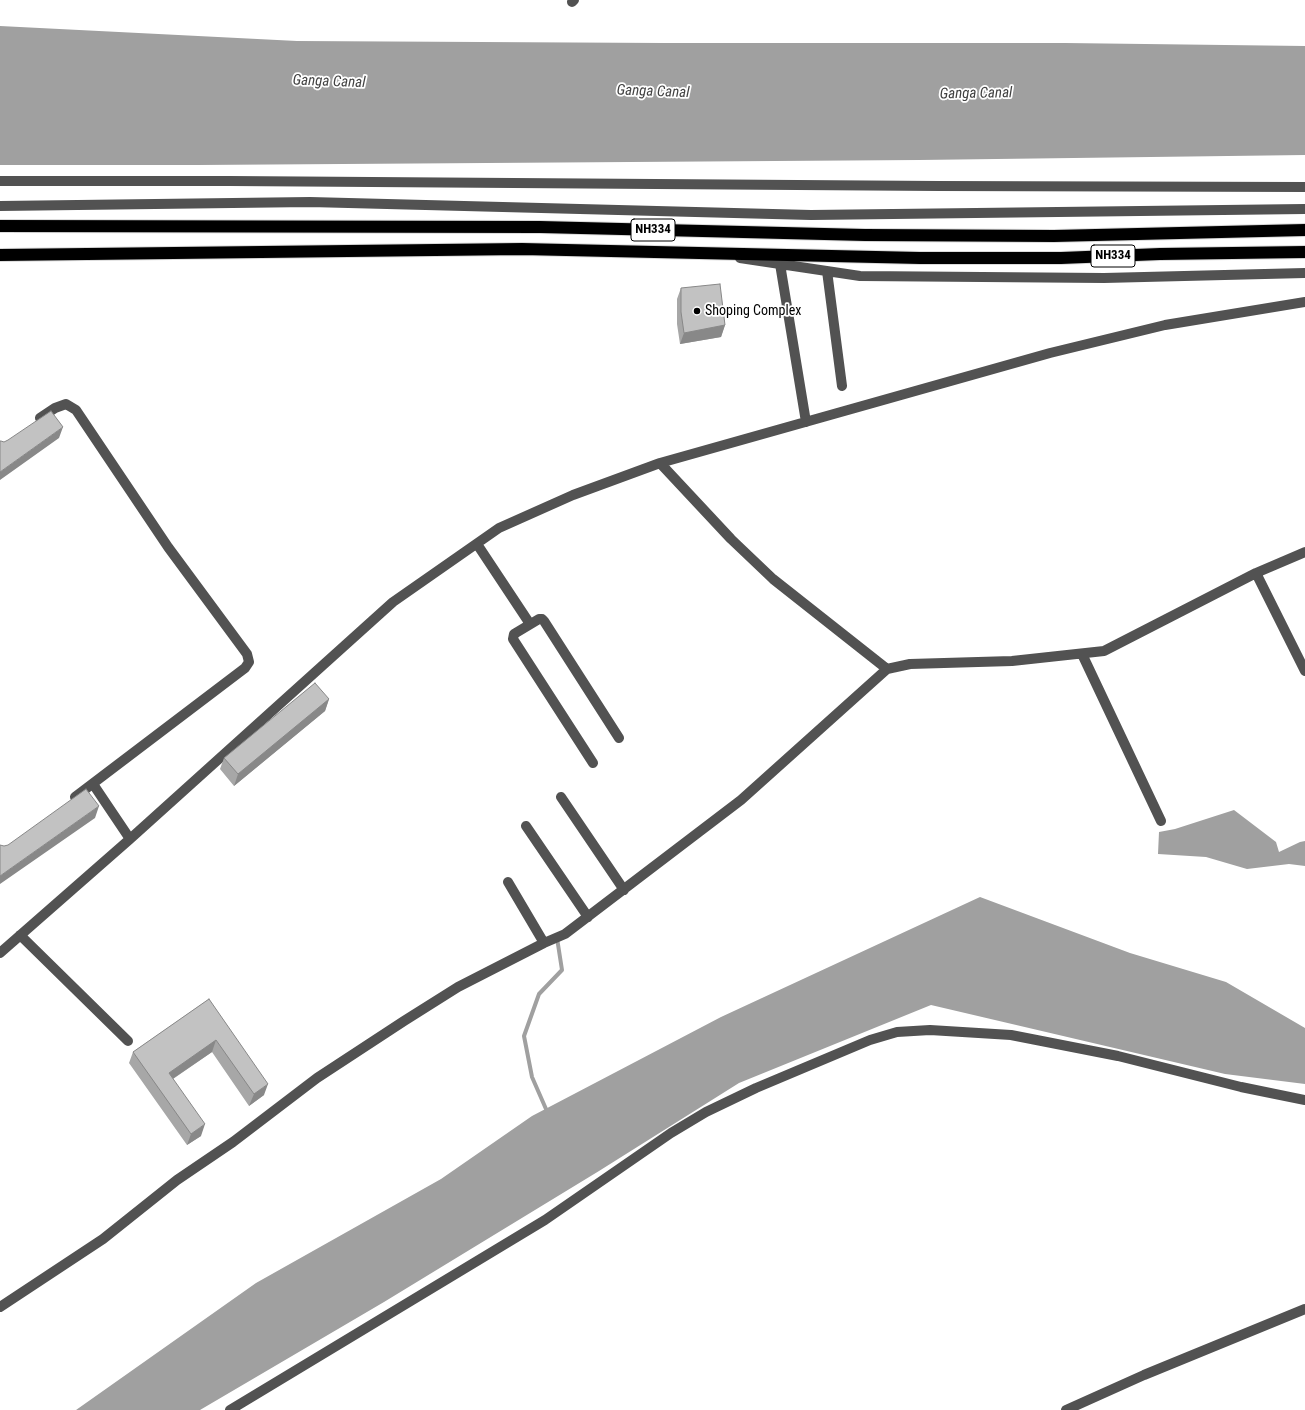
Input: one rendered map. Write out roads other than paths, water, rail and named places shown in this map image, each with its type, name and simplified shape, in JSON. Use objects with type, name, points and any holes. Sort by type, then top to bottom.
[{"type":"highway","name":"NH334","points":[[0,226],[540,227],[865,236],[1038,236],[1305,230]]},
{"type":"highway","name":"NH334","points":[[0,255],[522,249],[920,258],[1061,258],[1160,254],[1305,252]]},
{"type":"street","points":[[0,181],[238,181],[938,186],[1305,186]]},
{"type":"street","points":[[0,206],[310,202],[811,215],[1305,209]]},
{"type":"street","points":[[712,254],[860,276],[1104,278],[1305,273]]},
{"type":"street","points":[[780,264],[806,422]]},
{"type":"street","points":[[827,271],[842,386]]},
{"type":"street","points":[[0,953],[130,839],[393,602],[499,528],[573,495],[660,463],[1050,353],[1165,325],[1305,302]]},
{"type":"street","points":[[30,425],[55,408],[66,404],[76,410],[168,547],[247,654],[249,662],[245,668],[68,802]]},
{"type":"street","points":[[660,463],[731,539],[773,579],[887,670]]},
{"type":"street","points":[[477,544],[530,624]]},
{"type":"street","points":[[0,1307],[103,1239],[177,1180],[233,1142],[317,1078],[458,987],[544,943],[565,934],[741,800],[887,670],[910,664],[1012,661],[1104,651],[1256,573],[1305,552]]},
{"type":"street","points":[[1256,573],[1305,671]]},
{"type":"street","points":[[593,763],[513,638],[512,636],[514,634],[539,619],[544,621],[619,738]]},
{"type":"street","points":[[1082,654],[1161,821]]},
{"type":"street","points":[[93,784],[130,839]]},
{"type":"street","points":[[561,797],[624,890]]},
{"type":"street","points":[[526,826],[588,917]]},
{"type":"street","points":[[508,882],[544,943]]},
{"type":"street","points":[[20,935],[128,1042]]},
{"type":"street","points":[[230,1410],[545,1220],[671,1133],[706,1112],[756,1088],[870,1040],[897,1032],[930,1030],[1011,1035],[1118,1056],[1241,1087],[1305,1100]]},
{"type":"street","points":[[1066,1410],[1151,1372],[1305,1309]]},
{"type":"water","name":"Ganga Canal","points":[[0,26],[297,41],[1065,43],[1305,46],[1305,155],[919,160],[0,165]]},
{"type":"water","points":[[1234,810],[1276,842],[1279,852],[1305,841],[1305,866],[1289,864],[1247,869],[1206,857],[1158,854],[1159,832],[1175,829]]},
{"type":"water","points":[[980,897],[1130,953],[1226,982],[1305,1028],[1305,1084],[1225,1074],[931,1005],[739,1083],[599,1171],[384,1302],[200,1410],[76,1410],[256,1283],[441,1179],[532,1116],[721,1017]]},
{"type":"waterway","points":[[546,1109],[532,1077],[524,1036],[539,994],[562,970],[557,938]]},
{"type":"place","name":"Shoping Complex","points":[[697,311]]}]
